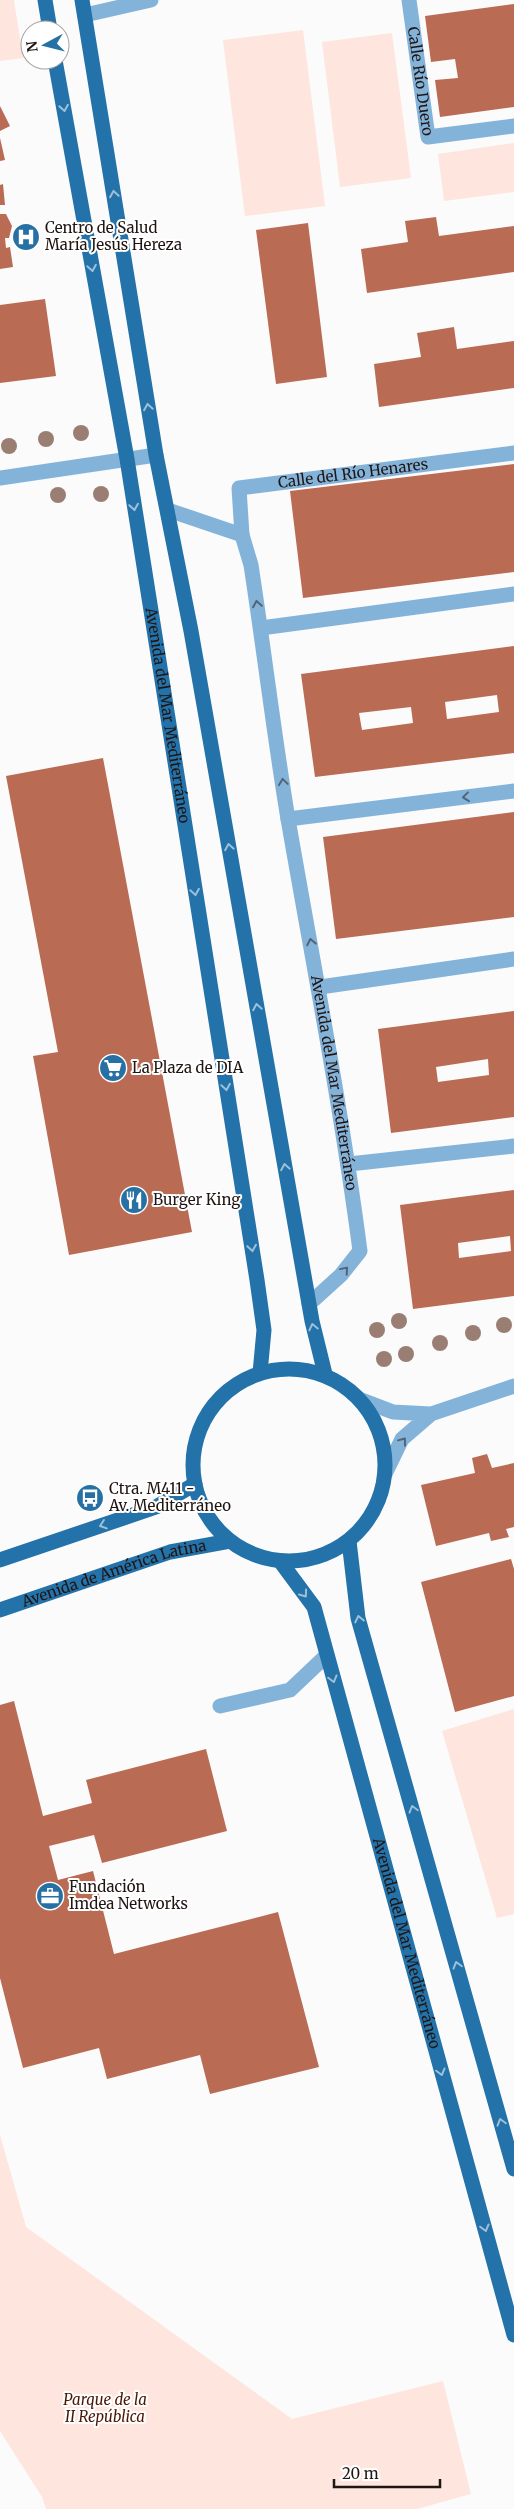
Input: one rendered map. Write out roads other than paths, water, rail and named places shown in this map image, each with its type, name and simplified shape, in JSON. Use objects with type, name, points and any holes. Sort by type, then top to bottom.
[{"type":"main road","points":[[45,0],[48,20]]},
{"type":"main road","points":[[84,8],[156,455],[168,510],[309,1304],[325,1374]]},
{"type":"main road","name":"Avenida del Mar Mediterráneo","points":[[57,70],[126,459],[258,1288],[264,1330],[260,1373]]},
{"type":"main road","points":[[303,1369],[325,1374],[342,1384],[360,1399],[375,1421],[384,1447],[385,1474],[380,1499],[367,1522],[349,1541],[328,1553],[304,1560],[280,1561],[253,1555],[230,1541],[209,1519],[196,1484],[193,1466],[196,1439],[207,1414],[224,1394],[246,1379],[260,1373],[303,1369]]},
{"type":"main road","points":[[0,1560],[156,1507],[196,1484]]},
{"type":"main road","name":"Avenida de América Latina","points":[[0,1610],[170,1552],[230,1541]]},
{"type":"main road","points":[[349,1541],[358,1618],[514,2169]]},
{"type":"main road","name":"Avenida del Mar Mediterráneo","points":[[280,1561],[314,1607],[514,2335]]},
{"type":"street","points":[[84,8],[151,0]]},
{"type":"street","name":"Calle Río Duero","points":[[410,0],[428,137],[514,126]]},
{"type":"street","name":"Calle del Río Henares","points":[[242,535],[239,488],[514,453]]},
{"type":"street","points":[[0,478],[156,455]]},
{"type":"street","points":[[168,510],[242,535]]},
{"type":"street","name":"Avenida del Mar Mediterráneo","points":[[242,535],[251,565],[288,819],[320,987],[349,1164],[360,1251],[341,1275],[309,1304]]},
{"type":"street","points":[[261,628],[514,594]]},
{"type":"street","points":[[288,819],[514,791]]},
{"type":"street","points":[[320,987],[514,959]]},
{"type":"street","points":[[349,1164],[514,1146]]},
{"type":"street","points":[[360,1399],[392,1412],[431,1414],[514,1386]]},
{"type":"street","points":[[385,1474],[402,1439],[431,1414]]},
{"type":"street","points":[[220,1706],[290,1690],[327,1655]]},
{"type":"place","name":"Centro de Salud María Jesús Hereza","points":[[26,237]]},
{"type":"place","name":"La Plaza de DIA","points":[[113,1068]]},
{"type":"place","name":"Burger King","points":[[134,1200]]},
{"type":"place","name":"Ctra. M411 - Av. Mediterráneo","points":[[90,1498]]},
{"type":"place","name":"Fundación Imdea Networks","points":[[50,1896]]},
{"type":"park label","name":"Parque de la II República","points":[[105,2408]]}]
